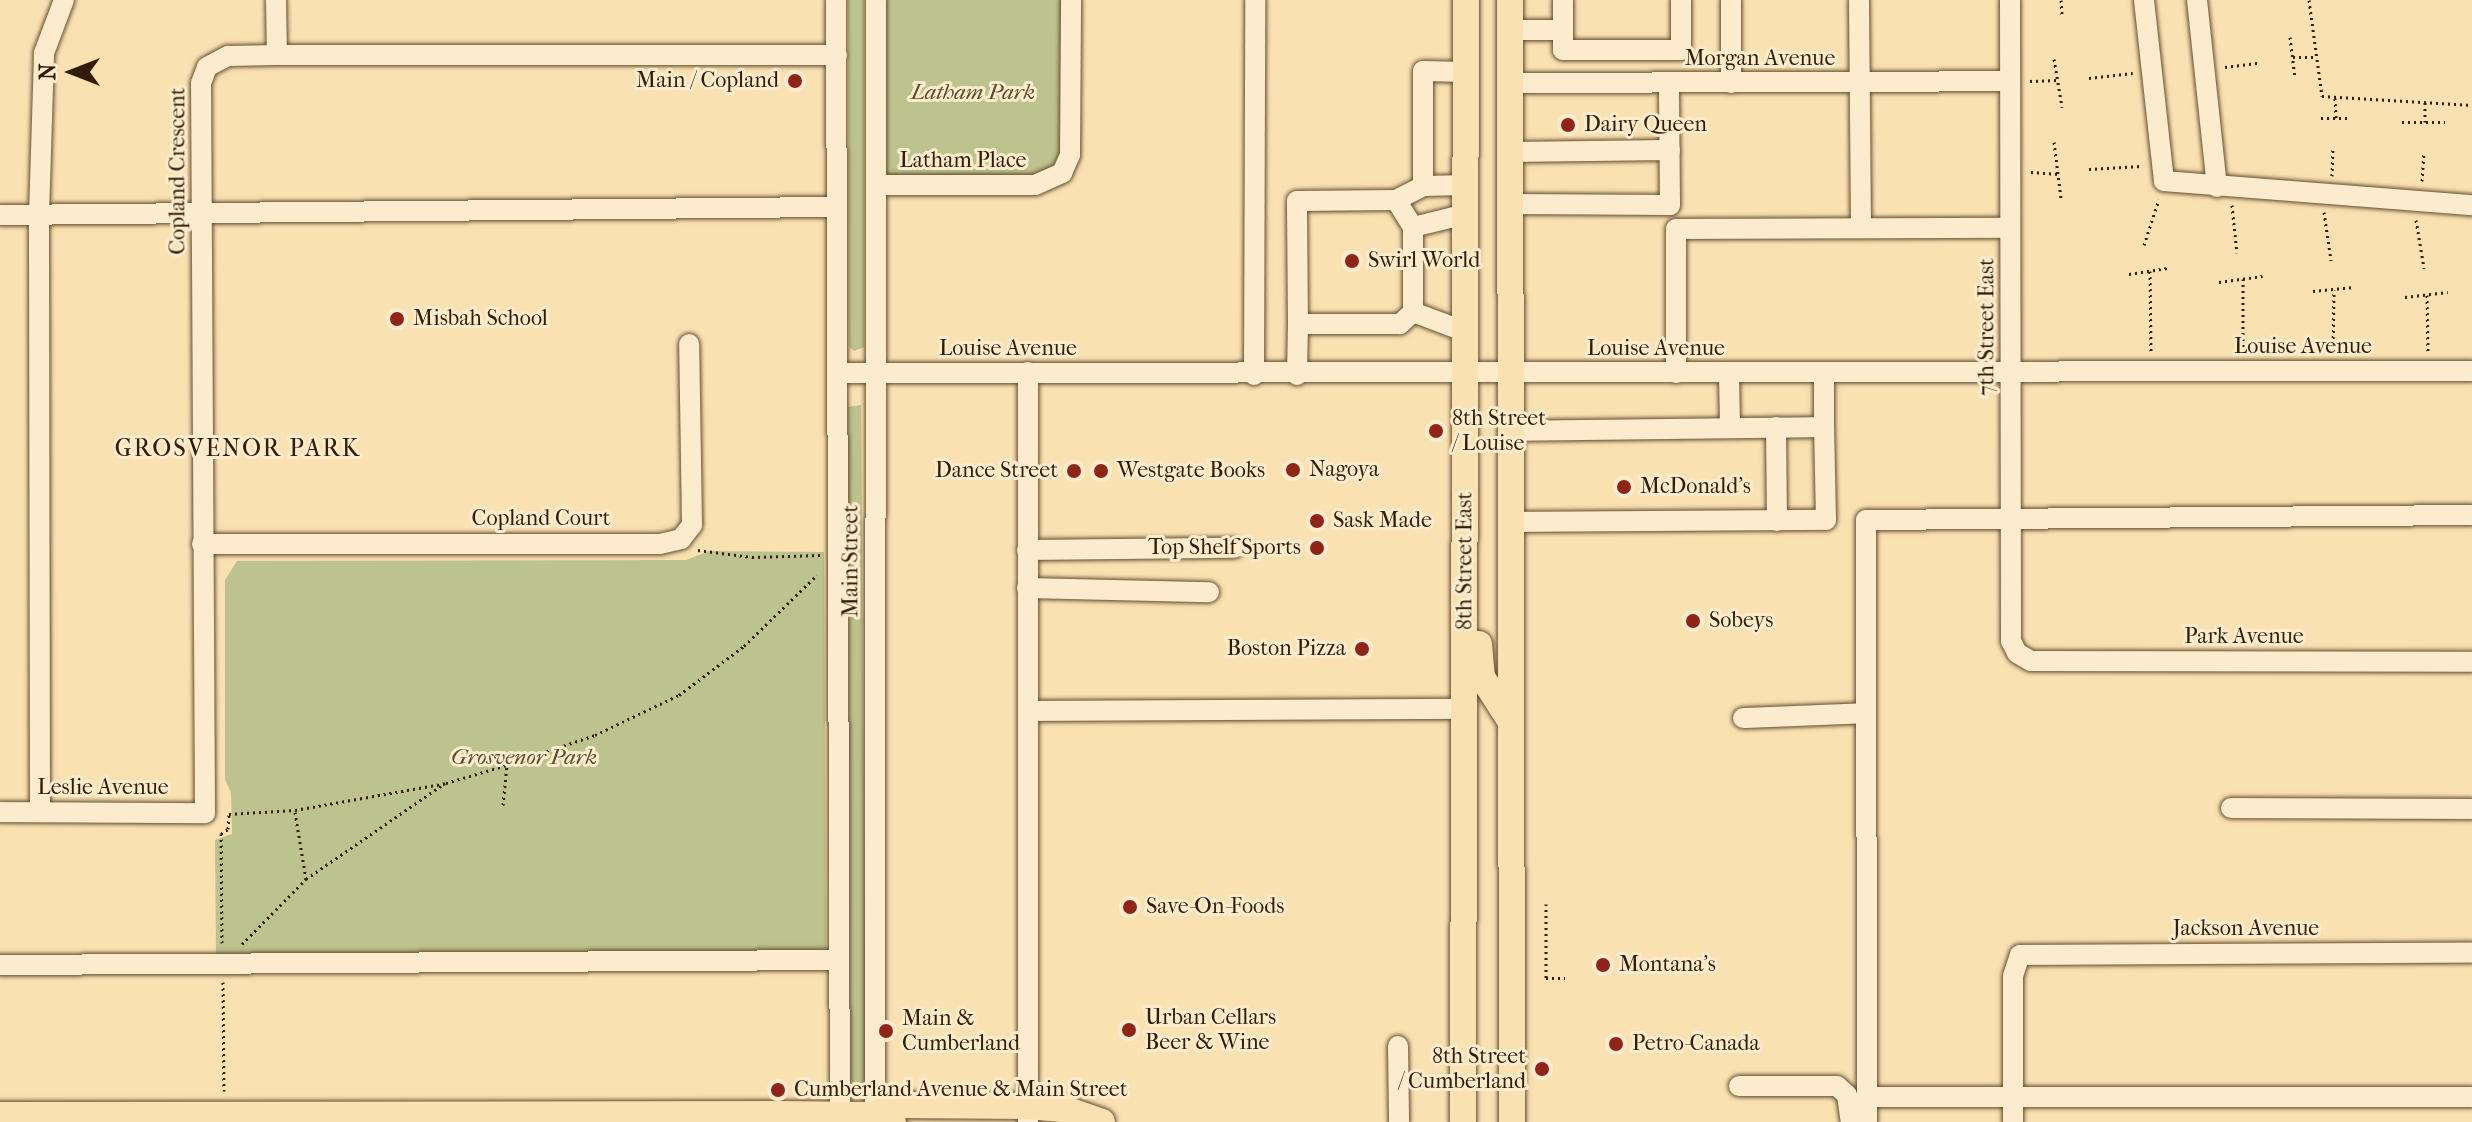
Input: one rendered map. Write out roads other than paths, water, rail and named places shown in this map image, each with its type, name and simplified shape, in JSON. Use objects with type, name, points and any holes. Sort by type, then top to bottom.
[{"type":"main road","name":"8th Street East","points":[[1463,1122],[1466,0]]},
{"type":"main road","name":"8th Street East","points":[[1510,0],[1512,1122]]},
{"type":"main road","points":[[1466,546],[1476,588],[1482,677],[1509,719]]},
{"type":"main road","points":[[0,1115],[40,1119],[881,1120],[893,1105],[1028,1114],[1065,1109],[1102,1122]]},
{"type":"street","points":[[40,811],[39,215],[44,53],[64,0]]},
{"type":"street","points":[[276,0],[277,55]]},
{"type":"street","name":"Main Street","points":[[836,0],[840,1118]]},
{"type":"street","name":"Main Street","points":[[876,0],[874,373],[881,1120]]},
{"type":"street","name":"Latham Place","points":[[877,185],[1035,185],[1062,173],[1070,155],[1071,0]]},
{"type":"street","points":[[1254,375],[1255,0]]},
{"type":"street","points":[[1563,0],[1563,50],[1681,50],[1681,0]]},
{"type":"street","points":[[1731,0],[1731,83]]},
{"type":"street","points":[[1859,0],[1861,227]]},
{"type":"street","name":"7th Street East","points":[[2010,0],[2020,81],[2010,228],[2011,641],[2017,653]]},
{"type":"street","points":[[2144,0],[2163,173],[2224,188],[2472,205]]},
{"type":"street","points":[[2197,0],[2224,188]]},
{"type":"street","points":[[1510,30],[1563,30]]},
{"type":"street","points":[[1607,50],[1607,83]]},
{"type":"street","name":"Copland Crescent","points":[[205,813],[203,74],[217,58],[277,55],[837,55]]},
{"type":"street","points":[[1423,186],[1423,71],[1466,72]]},
{"type":"street","name":"Morgan Avenue","points":[[1510,83],[2020,81]]},
{"type":"street","points":[[1510,204],[1670,205],[1669,83]]},
{"type":"street","points":[[1510,152],[1670,150]]},
{"type":"street","points":[[1297,375],[1297,201],[1396,200],[1423,186],[1466,185]]},
{"type":"street","points":[[1298,324],[1400,324],[1413,312],[1413,227],[1396,200]]},
{"type":"street","points":[[0,215],[837,207]]},
{"type":"street","points":[[1413,227],[1466,214]]},
{"type":"street","points":[[1676,373],[1676,229],[2010,228]]},
{"type":"street","points":[[1413,312],[1466,332]]},
{"type":"street","name":"Copland Court","points":[[202,544],[660,544],[681,539],[692,525],[689,344]]},
{"type":"street","name":"Louise Avenue","points":[[839,373],[1466,375],[2472,371]]},
{"type":"street","points":[[1028,372],[1028,1114]]},
{"type":"street","points":[[1729,374],[1730,428]]},
{"type":"street","points":[[1510,522],[1826,520],[1824,374]]},
{"type":"street","points":[[1776,427],[1777,521]]},
{"type":"street","points":[[1510,431],[1824,427]]},
{"type":"street","points":[[1867,1122],[1866,520],[2472,515]]},
{"type":"street","points":[[1027,550],[1234,548]]},
{"type":"street","points":[[1027,588],[1209,592]]},
{"type":"street","name":"Park Avenue","points":[[2017,653],[2031,661],[2472,662]]},
{"type":"street","points":[[1028,711],[1465,709]]},
{"type":"street","points":[[1743,718],[1866,713]]},
{"type":"street","points":[[2231,808],[2472,809]]},
{"type":"street","name":"Leslie Avenue","points":[[0,812],[205,813]]},
{"type":"street","name":"Jackson Avenue","points":[[2013,1097],[2013,976],[2020,955],[2472,953]]},
{"type":"street","points":[[0,965],[839,960]]},
{"type":"street","points":[[1398,1046],[1399,1122]]},
{"type":"street","points":[[1739,1086],[1837,1086],[1847,1095],[1846,1118]]},
{"type":"street","points":[[1867,1097],[2472,1097]]},
{"type":"street","points":[[2013,1097],[2013,1122]]},
{"type":"place","name":"Main / Copland","points":[[795,81]]},
{"type":"place","name":"Dairy Queen","points":[[1568,125]]},
{"type":"place","name":"Swirl World","points":[[1352,261]]},
{"type":"place","name":"Misbah School","points":[[397,319]]},
{"type":"place","name":"8th Street / Louise","points":[[1436,431]]},
{"type":"place","name":"Nagoya","points":[[1293,470]]},
{"type":"place","name":"Dance Street","points":[[1074,471]]},
{"type":"place","name":"Westgate Books","points":[[1101,471]]},
{"type":"place","name":"McDonald's","points":[[1624,487]]},
{"type":"place","name":"Sask Made","points":[[1317,521]]},
{"type":"place","name":"Top Shelf Sports","points":[[1317,548]]},
{"type":"place","name":"Sobeys","points":[[1693,621]]},
{"type":"place","name":"Boston Pizza","points":[[1362,649]]},
{"type":"place","name":"Save-On-Foods","points":[[1130,907]]},
{"type":"place","name":"Montana's","points":[[1603,965]]},
{"type":"place","name":"Urban Cellars Beer & Wine","points":[[1129,1030]]},
{"type":"place","name":"Main & Cumberland","points":[[886,1031]]},
{"type":"place","name":"Petro-Canada","points":[[1616,1044]]},
{"type":"place","name":"8th Street / Cumberland","points":[[1542,1069]]},
{"type":"place","name":"Cumberland Avenue & Main Street","points":[[778,1090]]},
{"type":"district","name":"GROSVENOR PARK","points":[[238,449]]},
{"type":"park label","name":"Latham Park","points":[[973,93]]},
{"type":"park label","name":"Grosvenor Park","points":[[524,758]]}]
